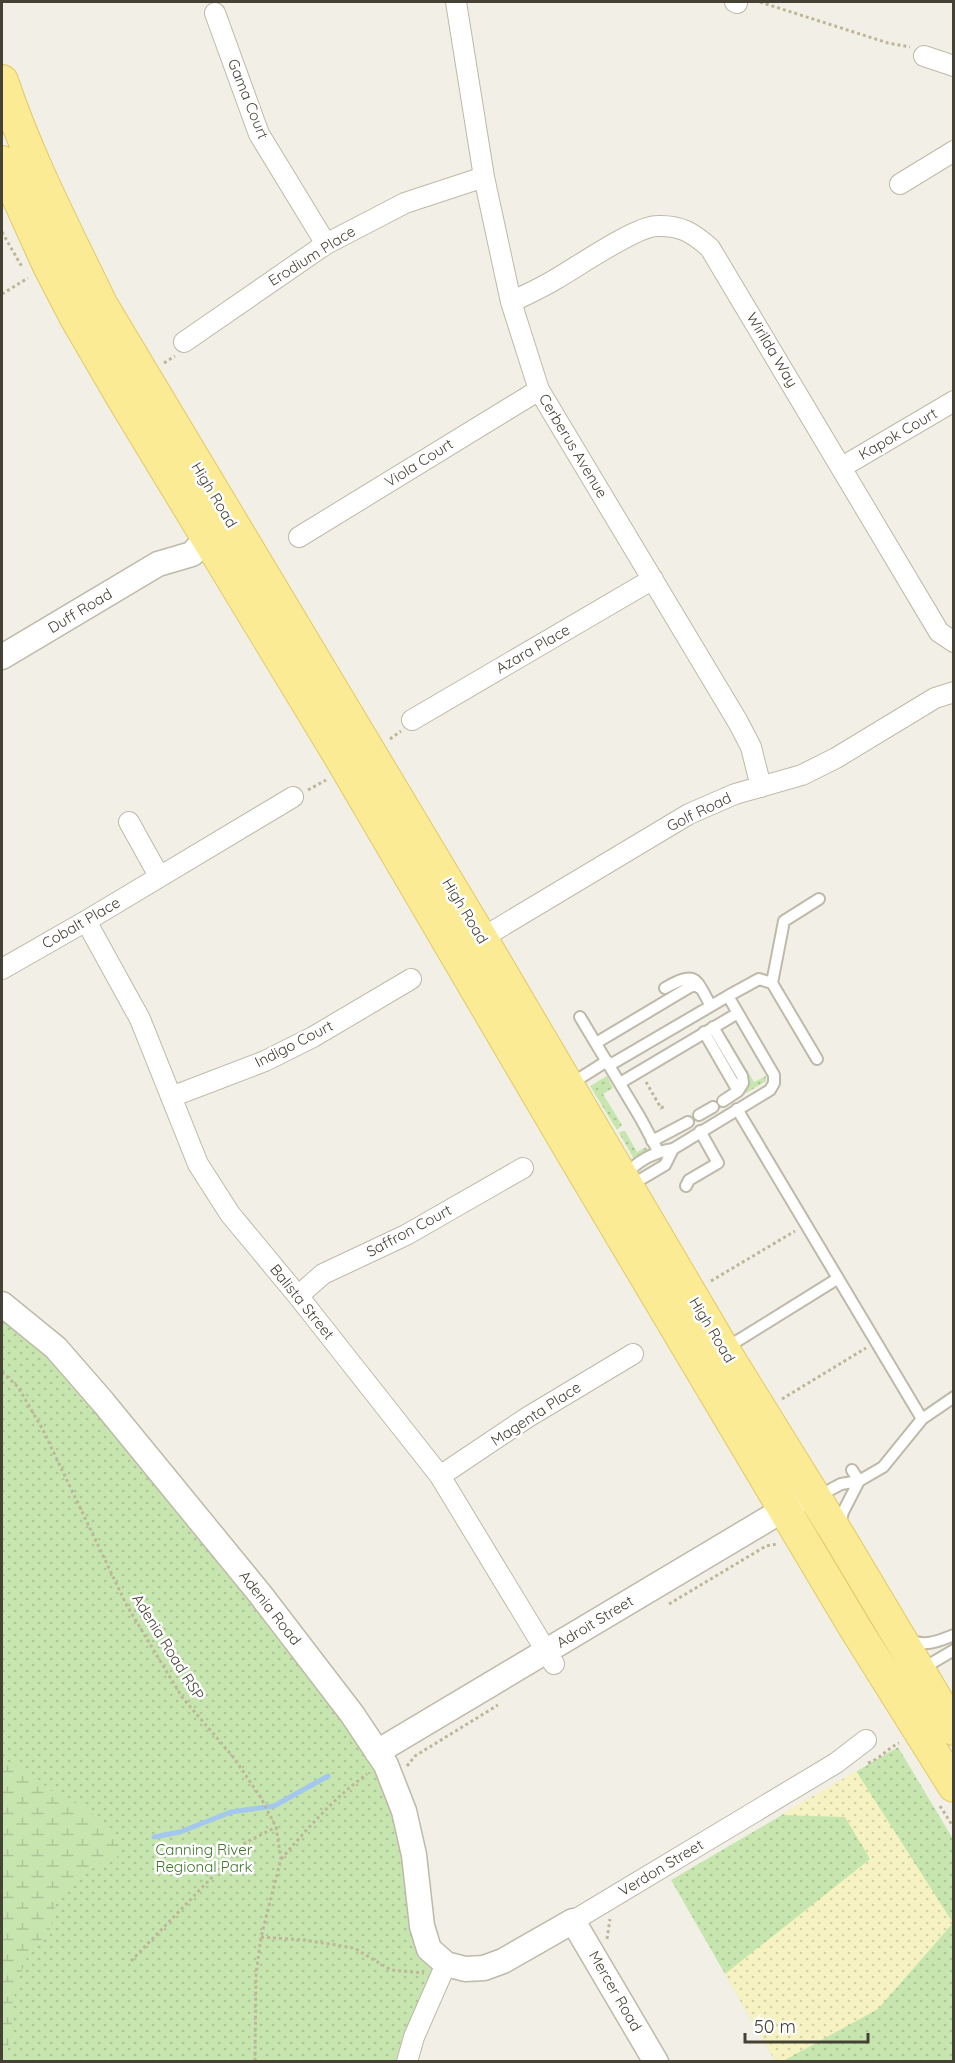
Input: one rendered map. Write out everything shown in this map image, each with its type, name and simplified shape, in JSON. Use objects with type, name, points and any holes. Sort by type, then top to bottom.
[{"type":"main road","name":"High Road","points":[[2,81],[12,114],[49,199],[102,304],[256,566],[468,946],[646,1277],[786,1525],[898,1667],[954,1729]]},
{"type":"main road","name":"High Road","points":[[2,162],[49,266],[104,368],[339,755],[468,946],[567,1086],[617,1186],[723,1350],[897,1634],[898,1667],[954,1786]]},
{"type":"street","name":"Cerberus Avenue","points":[[456,2],[484,177],[511,303],[539,390],[738,722],[751,747],[761,787]]},
{"type":"street","name":"Gama Court","points":[[214,13],[259,134],[326,244]]},
{"type":"street","points":[[924,56],[954,66]]},
{"type":"street","points":[[900,184],[954,151]]},
{"type":"street","name":"Erodium Place","points":[[184,342],[326,244],[405,203],[484,177]]},
{"type":"street","name":"Wirilda Way","points":[[511,303],[638,231],[655,226],[674,227],[694,233],[710,248],[939,632],[953,642]]},
{"type":"street","name":"Viola Court","points":[[299,537],[539,390]]},
{"type":"street","name":"Kapok Court","points":[[842,467],[954,401]]},
{"type":"street","points":[[201,473],[209,501],[210,524],[207,537],[256,566]]},
{"type":"street","name":"Duff Road","points":[[2,657],[158,564],[183,539],[207,537]]},
{"type":"street","name":"Azara Place","points":[[412,720],[653,579]]},
{"type":"street","name":"Golf Road","points":[[468,946],[689,814],[735,794],[802,775],[836,758],[935,698],[954,692]]},
{"type":"street","name":"Cobalt Place","points":[[2,969],[293,797]]},
{"type":"street","points":[[129,822],[159,876]]},
{"type":"street","name":"Balista Street","points":[[86,921],[140,1018],[198,1164],[230,1214],[440,1476],[550,1658]]},
{"type":"street","name":"Indigo Court","points":[[171,1097],[265,1061],[313,1037],[411,979]]},
{"type":"street","name":"Saffron Court","points":[[298,1296],[323,1274],[406,1235],[522,1168]]},
{"type":"street","name":"Adenia Road","points":[[2,1304],[56,1348],[103,1402],[267,1603],[352,1714],[404,1812],[414,1855],[422,1926],[429,1949],[446,1964]]},
{"type":"street","name":"Magenta Place","points":[[440,1476],[528,1417],[633,1353]]},
{"type":"street","name":"Adroit Street","points":[[382,1769],[550,1658],[786,1525],[816,1499]]},
{"type":"street","name":"Verdon Street","points":[[446,1964],[465,1969],[484,1968],[503,1961],[836,1763],[866,1740]]},
{"type":"street","name":"Mercer Road","points":[[573,1921],[656,2061]]},
{"type":"street","points":[[407,2061],[414,2037],[446,1964]]},
{"type":"lane","points":[[771,983],[784,921],[819,899]]},
{"type":"lane","points":[[665,988],[682,978],[690,977],[696,981],[711,1006]]},
{"type":"lane","points":[[567,1086],[759,979],[771,983],[817,1059]]},
{"type":"lane","points":[[596,1043],[688,988],[694,985],[700,988]]},
{"type":"lane","points":[[617,1186],[630,1169],[658,1151],[673,1149],[770,1090],[774,1083],[774,1075],[728,996]]},
{"type":"lane","points":[[621,1083],[738,1013]]},
{"type":"lane","points":[[580,1017],[621,1083],[658,1151]]},
{"type":"lane","points":[[699,1115],[738,1091],[709,1030]]},
{"type":"lane","points":[[736,1109],[922,1419]]},
{"type":"lane","points":[[652,1141],[686,1123],[696,1133],[718,1163],[689,1180],[686,1186]]},
{"type":"lane","points":[[617,1186],[638,1181],[665,1165],[673,1149]]},
{"type":"lane","points":[[624,1218],[646,1277]]},
{"type":"lane","points":[[723,1350],[837,1279]]},
{"type":"lane","points":[[816,1499],[841,1484],[859,1481],[883,1467],[892,1451],[922,1419],[954,1397]]},
{"type":"lane","points":[[852,1470],[859,1481]]},
{"type":"lane","points":[[840,1538],[840,1519],[859,1481]]},
{"type":"lane","points":[[897,1634],[922,1644],[930,1644],[954,1635]]},
{"type":"lane","points":[[898,1667],[954,1650]]},
{"type":"path","points":[[760,2],[888,43],[908,46],[924,56]]},
{"type":"path","points":[[2,294],[49,266]]},
{"type":"path","points":[[293,797],[328,779]]},
{"type":"path","points":[[706,1284],[805,1224]]},
{"type":"path","points":[[777,1402],[875,1343]]},
{"type":"path","name":"Adenia Road RSP","points":[[2,1372],[18,1387],[44,1430],[127,1606],[182,1697],[234,1758],[261,1798],[276,1827],[281,1859],[261,1937],[256,1974],[255,2061]]},
{"type":"path","points":[[666,1605],[766,1546],[775,1544],[786,1525]]},
{"type":"path","points":[[281,1859],[346,1789],[382,1769],[407,1781],[406,1767],[416,1756],[501,1703]]},
{"type":"path","points":[[131,1961],[245,1843],[276,1827]]},
{"type":"green space","points":[[726,1035],[754,1082],[766,1076],[766,1081],[711,1114],[709,1112],[743,1092],[724,1036]]},
{"type":"green space","points":[[607,1076],[613,1088],[603,1094],[622,1125],[617,1130],[590,1086]]},
{"type":"green space","points":[[625,1131],[637,1152],[646,1147],[648,1151],[634,1159],[619,1133]]},
{"type":"green space","name":"Canning River Regional Park","points":[[2,1304],[63,1355],[370,1736],[439,1975],[410,2061],[2,2061]]},
{"type":"green space","points":[[898,1747],[953,1839],[953,2061],[775,2061],[671,1880]]},
{"type":"green space","points":[[2,1756],[13,1765],[33,1775],[50,1790],[96,1816],[110,1831],[116,1842],[117,1851],[117,1858],[102,1862],[87,1872],[56,1901],[50,1930],[28,1955],[19,1978],[12,2004],[12,2026],[4,2062],[2,2061]]},
{"type":"sand","points":[[856,1771],[953,1923],[878,2009],[783,2061],[775,2061],[725,1974],[870,1859],[845,1817],[781,1815]]},
{"type":"waterway","points":[[154,1837],[180,1832],[231,1812],[274,1806],[328,1776]]}]
